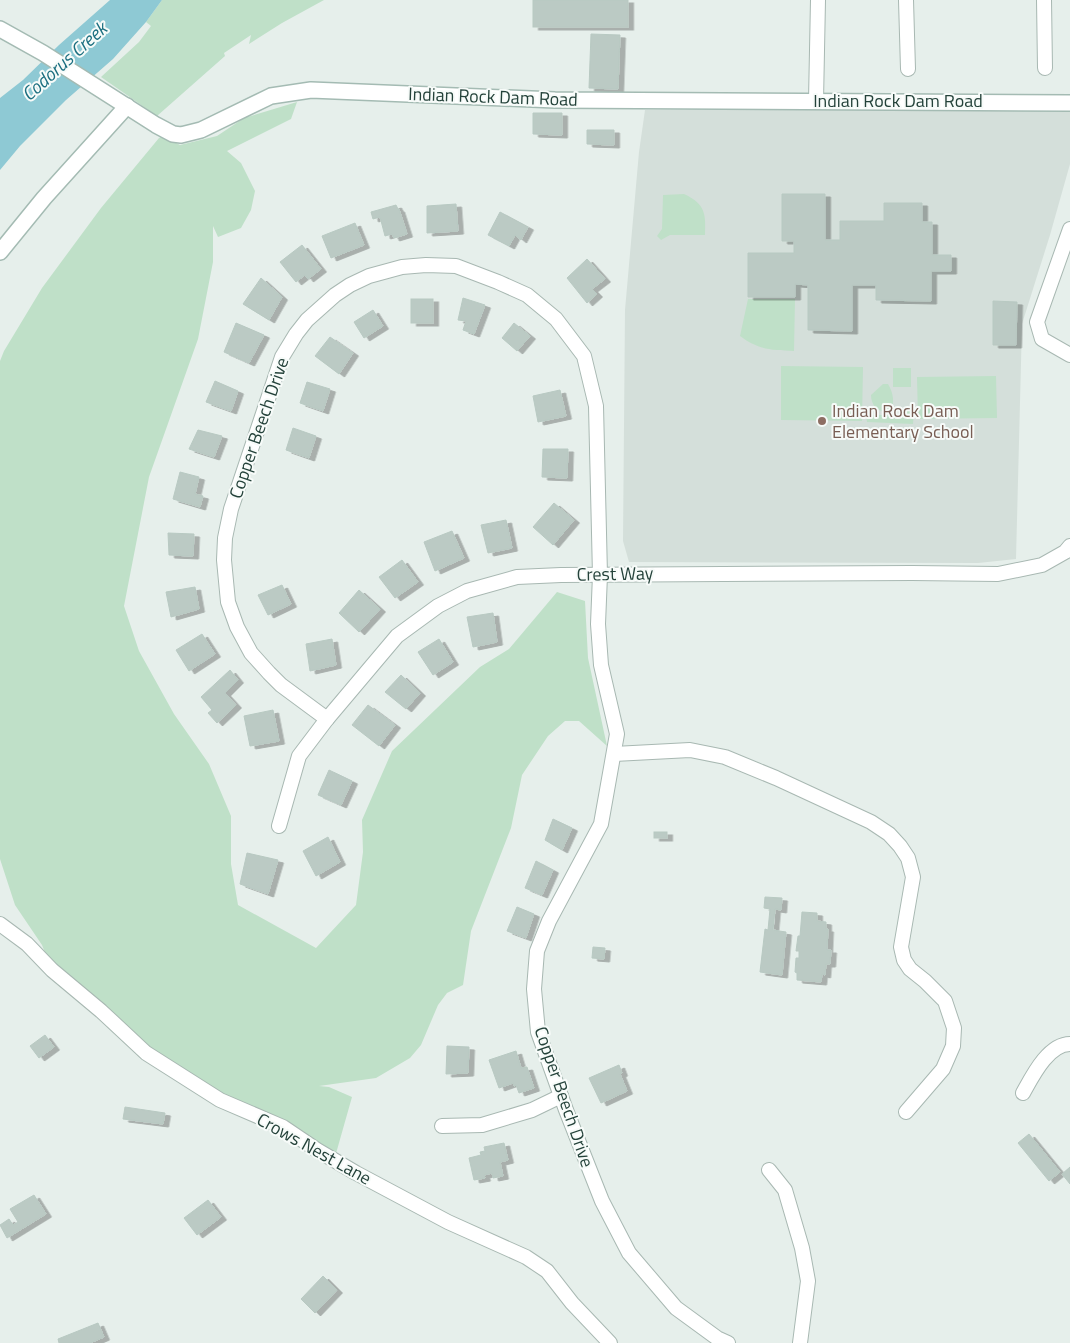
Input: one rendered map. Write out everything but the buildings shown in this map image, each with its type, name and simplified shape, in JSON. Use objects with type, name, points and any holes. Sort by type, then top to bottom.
[{"type":"street","points":[[816,101],[818,0]]},
{"type":"street","points":[[906,0],[908,69]]},
{"type":"street","points":[[1044,0],[1045,68]]},
{"type":"street","points":[[0,29],[43,53],[127,106],[44,198],[0,252]]},
{"type":"street","name":"Indian Rock Dam Road","points":[[127,106],[173,134],[182,135],[201,130],[271,96],[312,90],[555,100],[1070,103]]},
{"type":"street","points":[[1070,229],[1037,322],[1042,339],[1070,355]]},
{"type":"street","name":"Copper Beech Drive","points":[[327,719],[281,686],[257,660],[237,627],[228,602],[224,560],[225,538],[231,509],[282,357],[307,320],[320,307],[350,285],[369,276],[402,267],[426,265],[456,266],[527,295],[556,319],[584,356],[596,406],[600,575],[598,624],[601,665],[617,734],[601,824],[549,921],[537,951],[534,989],[538,1032],[602,1201],[628,1253],[676,1308],[717,1338],[728,1343]]},
{"type":"street","name":"Crest Way","points":[[279,826],[299,756],[327,719],[397,636],[438,606],[467,590],[517,577],[902,573],[998,574],[1042,565],[1065,552],[1070,546]]},
{"type":"street","points":[[614,754],[690,750],[725,757],[846,809],[871,822],[888,834],[900,846],[908,858],[913,877],[901,947],[904,960],[910,969],[945,1001],[954,1028],[953,1046],[944,1069],[906,1112]]},
{"type":"street","name":"Crows Nest Lane","points":[[0,924],[27,944],[52,970],[101,1011],[146,1053],[220,1100],[283,1127],[317,1150],[381,1186],[448,1222],[526,1257],[547,1271],[572,1302],[610,1343]]},
{"type":"street","points":[[1023,1094],[1036,1070],[1052,1051],[1070,1044]]},
{"type":"street","points":[[442,1126],[482,1125],[532,1110],[561,1096]]},
{"type":"street","points":[[769,1170],[785,1190],[802,1248],[808,1281],[800,1343]]},
{"type":"shaded area","name":"Indian Rock Dam Elementary School","points":[[799,108],[1070,111],[1070,164],[1022,324],[1016,559],[978,563],[629,562],[623,541],[625,310],[639,152],[645,110]]},
{"type":"green space","points":[[162,0],[324,0],[249,44],[251,35],[224,53],[225,56],[157,116],[101,77],[139,42],[151,26],[146,22]]},
{"type":"green space","points":[[297,102],[291,119],[227,151],[241,163],[255,191],[251,210],[241,228],[218,237],[213,226],[213,262],[198,339],[149,477],[124,606],[139,651],[174,714],[209,764],[231,816],[231,864],[238,905],[316,948],[356,905],[363,852],[362,820],[392,751],[480,667],[509,649],[557,592],[585,601],[588,658],[607,746],[579,721],[565,721],[548,736],[522,775],[511,828],[471,931],[463,985],[447,993],[438,1005],[421,1045],[410,1058],[376,1078],[319,1086],[329,1087],[352,1097],[335,1157],[220,1100],[101,1011],[52,970],[42,945],[15,905],[0,859],[0,361],[4,351],[42,288],[101,208],[159,138],[163,136],[180,145],[217,136],[244,118]]},
{"type":"green space","points":[[684,194],[696,202],[703,210],[705,235],[670,235],[661,240],[657,236],[662,229],[663,195]]},
{"type":"green space","points":[[748,299],[795,299],[794,351],[766,348],[753,344],[740,336]]},
{"type":"green space","points":[[781,366],[863,367],[862,421],[781,420]]},
{"type":"green space","points":[[893,368],[911,368],[911,387],[893,387]]},
{"type":"green space","points":[[996,376],[997,418],[918,419],[917,377]]},
{"type":"green space","points":[[883,384],[888,384],[892,395],[893,402],[889,412],[876,408],[871,399],[871,395]]},
{"type":"green space","points":[[903,410],[914,411],[913,424],[867,422],[866,415],[899,415]]},
{"type":"water","name":"Codorus Creek","points":[[110,0],[162,0],[146,22],[113,59],[66,100],[20,146],[0,170],[0,98],[23,80]]},
{"type":"place","name":"Indian Rock Dam Elementary School","points":[[822,421]]}]
